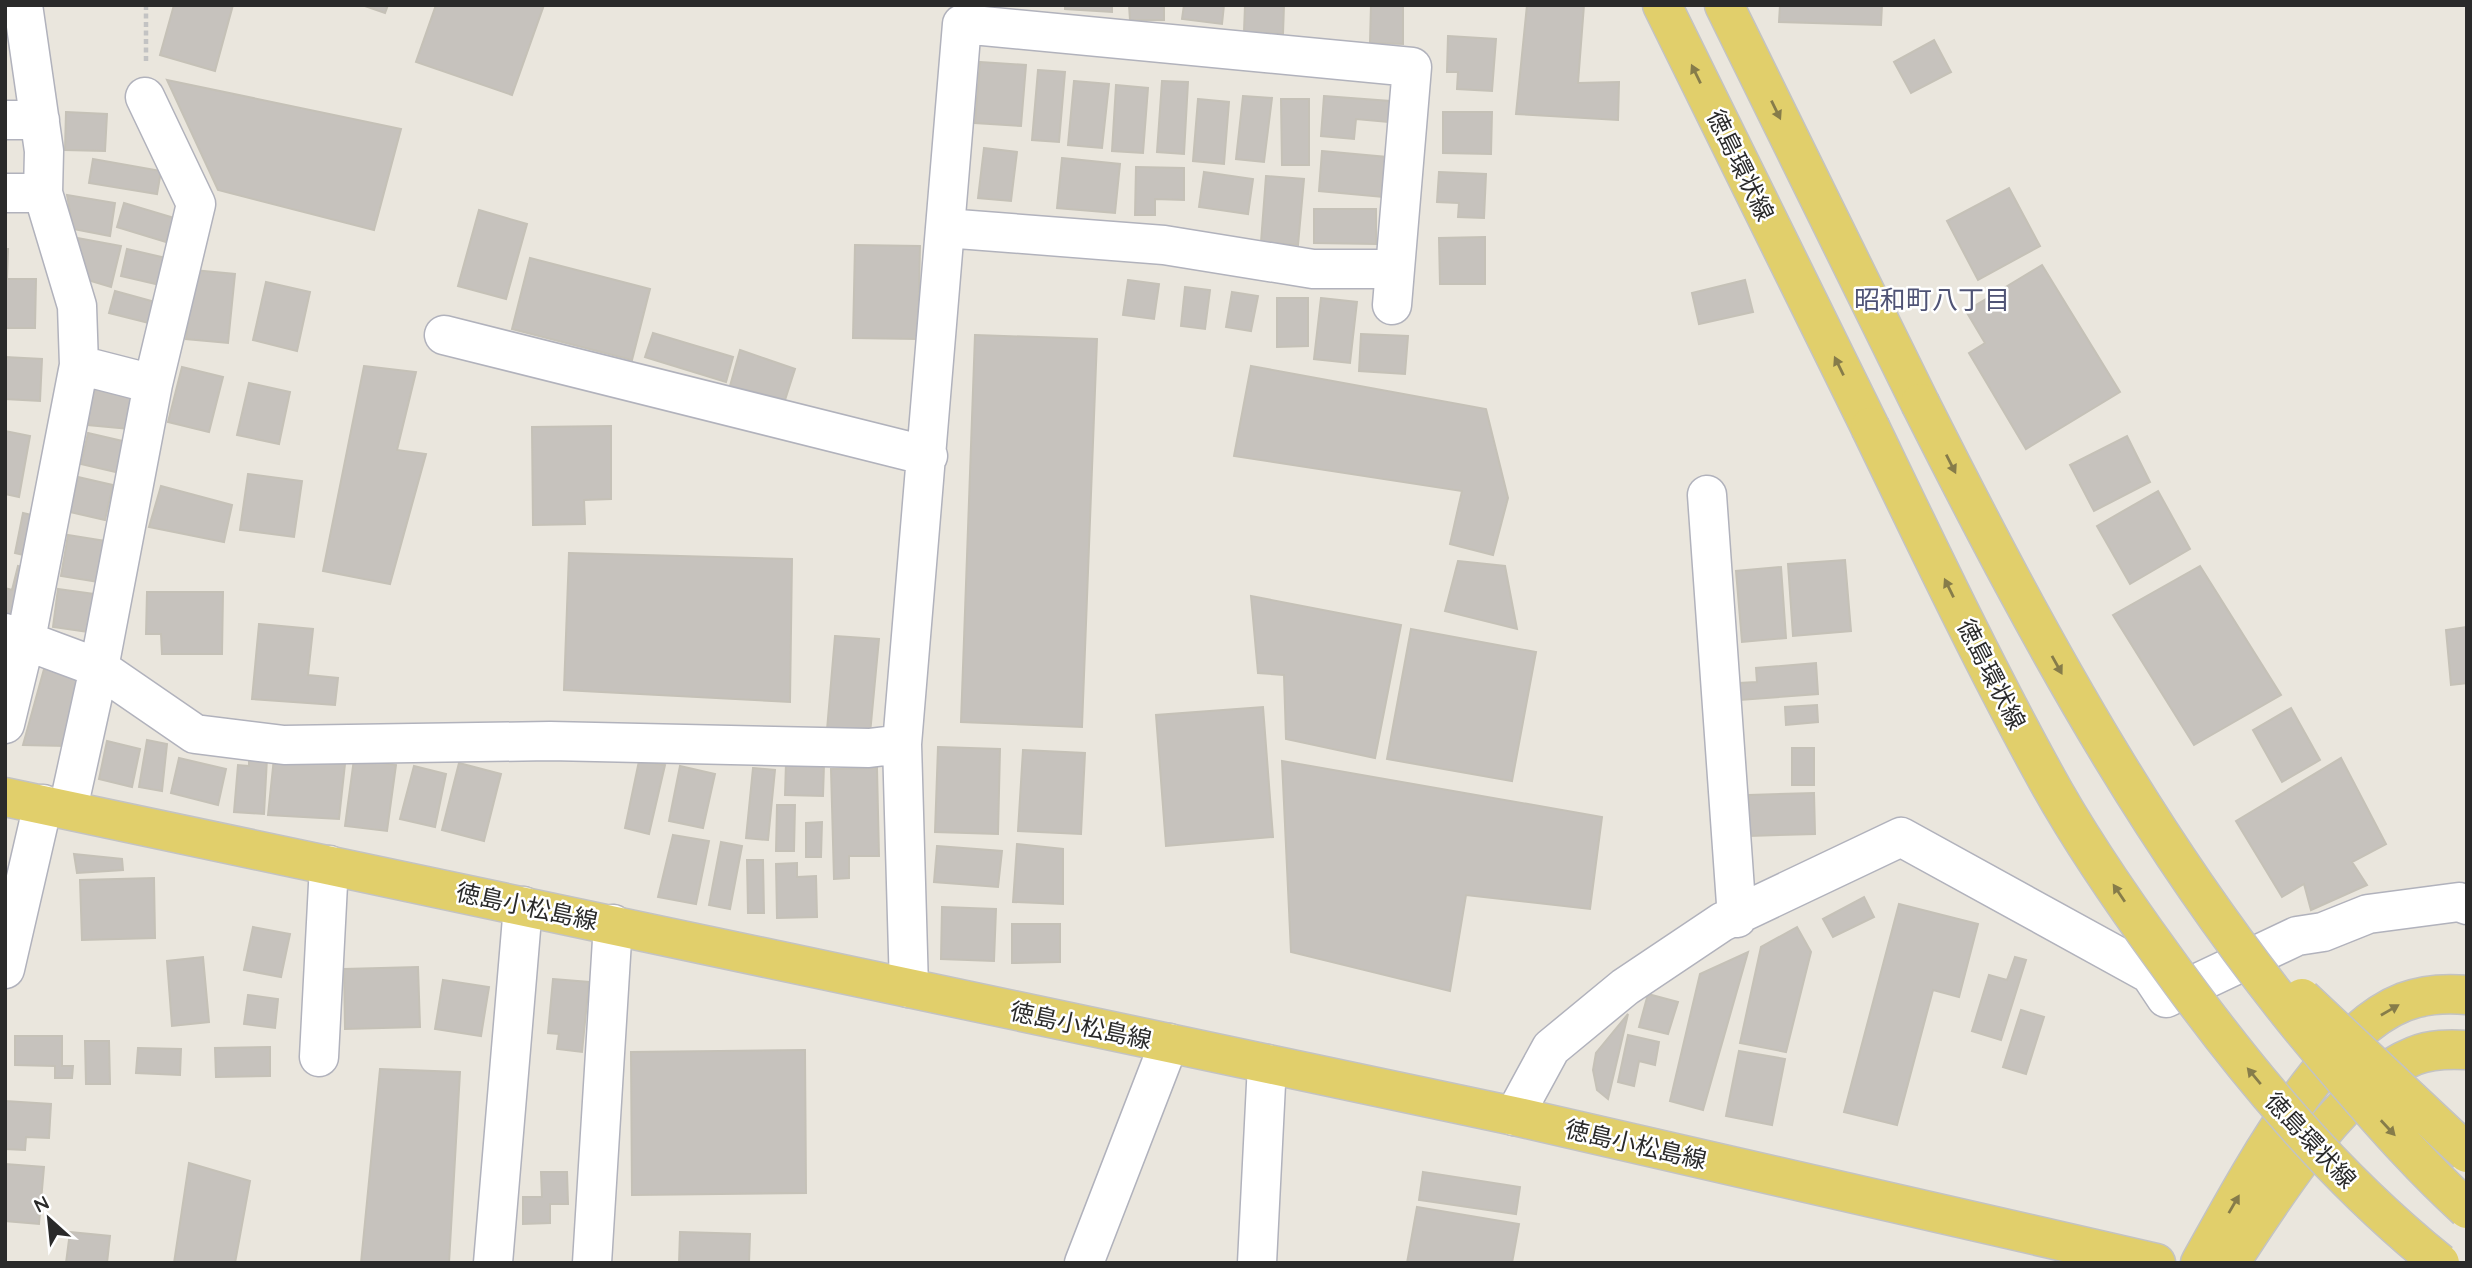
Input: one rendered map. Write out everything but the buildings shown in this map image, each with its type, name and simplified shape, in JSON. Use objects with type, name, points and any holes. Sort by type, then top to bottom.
[{"type":"main road","name":"徳島環状線","points":[[1662,5],[1979,649],[2044,775],[2094,858],[2199,1007],[2288,1117],[2344,1178],[2440,1263]]},
{"type":"main road","points":[[1724,5],[1986,534],[2056,664],[2127,786],[2256,974],[2382,1122],[2467,1209]]},
{"type":"main road","points":[[2127,786],[2303,999],[2467,1153]]},
{"type":"main road","name":"徳島小松島線","points":[[5,797],[1514,1116],[2155,1263]]},
{"type":"main road","points":[[2200,1263],[2255,1167],[2311,1083],[2365,1025],[2403,1003],[2442,993],[2467,995]]},
{"type":"main road","points":[[2230,1263],[2294,1169],[2336,1116],[2374,1082],[2413,1056],[2444,1049],[2467,1050]]},
{"type":"main road","points":[[2344,1178],[2420,1263]]},
{"type":"street","points":[[5,724],[16,636],[79,365],[77,306],[43,193],[44,151],[23,120],[18,58],[23,5]]},
{"type":"street","points":[[909,988],[902,744],[928,456],[945,228],[962,24],[1412,66],[1394,287],[1313,270],[1164,245],[945,228]]},
{"type":"street","points":[[5,969],[99,668],[153,384],[196,204],[145,97]]},
{"type":"street","points":[[5,193],[43,193]]},
{"type":"street","points":[[444,335],[928,456]]},
{"type":"street","points":[[79,365],[153,384]]},
{"type":"street","points":[[1707,495],[1737,918]]},
{"type":"street","points":[[16,636],[99,668],[195,734],[284,745],[550,741],[869,748],[902,744]]},
{"type":"street","points":[[1514,1116],[1551,1048],[1625,988],[1722,922],[1737,918],[1901,837],[2150,974],[2166,998],[2297,936],[2323,932],[2368,914],[2459,902],[2467,905]]},
{"type":"street","points":[[319,1058],[329,865]]},
{"type":"street","points":[[493,1263],[523,906]]},
{"type":"street","points":[[592,1263],[613,924]]},
{"type":"street","points":[[1084,1263],[1169,1043]]},
{"type":"street","points":[[1257,1263],[1267,1064]]},
{"type":"path","points":[[145,97],[146,5]]},
{"type":"district","name":"昭和町八丁目","points":[[1932,299]]}]
